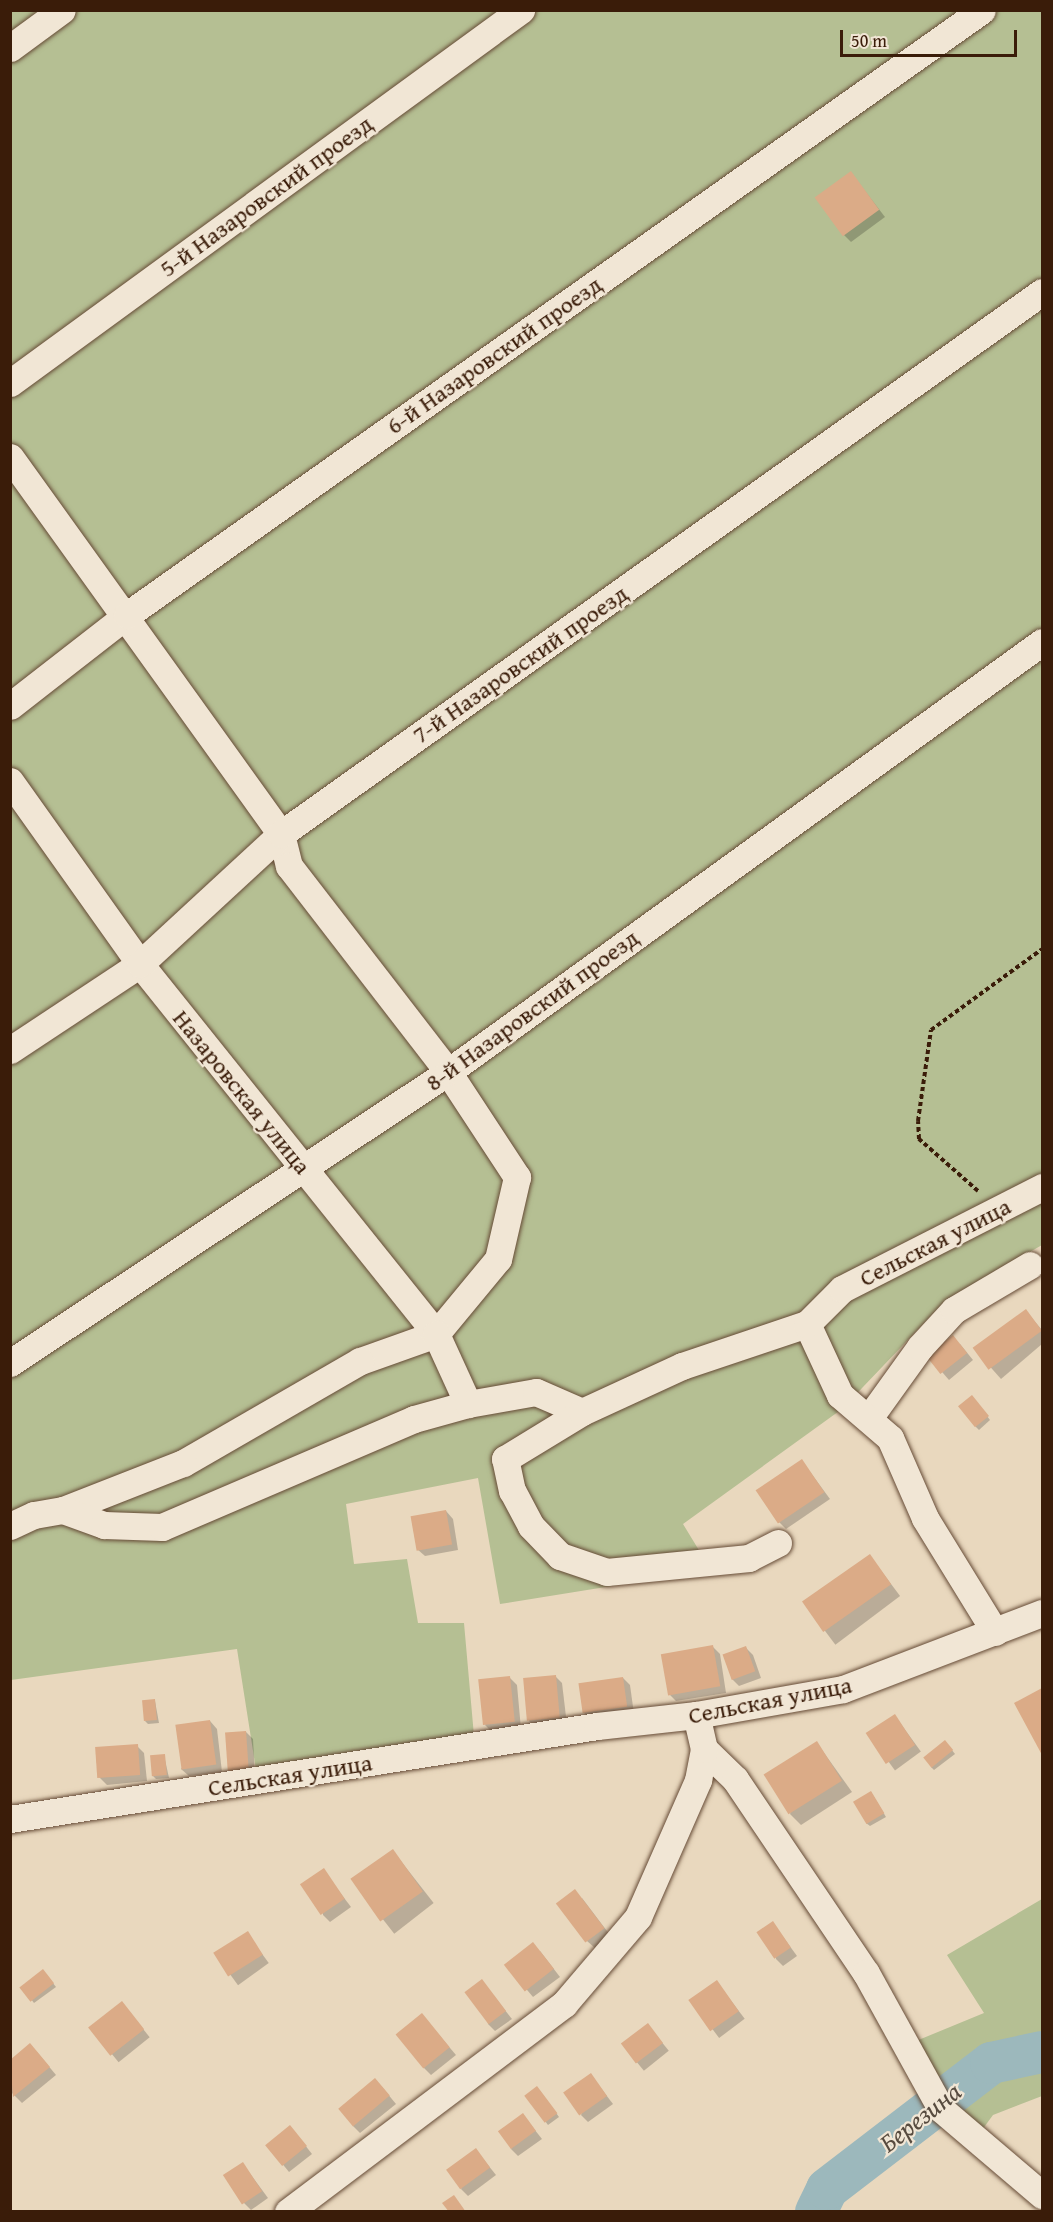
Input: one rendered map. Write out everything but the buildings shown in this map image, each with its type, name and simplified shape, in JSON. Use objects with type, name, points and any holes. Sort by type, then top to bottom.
[{"type":"street","points":[[10,48],[62,10]]},
{"type":"street","name":"5-й Назаровский проезд","points":[[10,383],[521,10]]},
{"type":"street","name":"6-й Назаровский проезд","points":[[10,706],[127,615],[982,10]]},
{"type":"street","name":"7-й Назаровский проезд","points":[[10,1050],[140,964],[282,834],[1042,292]]},
{"type":"street","points":[[10,457],[127,615],[282,834],[289,866],[448,1072],[517,1177],[498,1259],[436,1334],[360,1361],[183,1463],[63,1510],[34,1515],[10,1526]]},
{"type":"street","name":"8-й Назаровский проезд","points":[[10,1363],[448,1072],[1042,642]]},
{"type":"street","name":"Назаровская улица","points":[[10,781],[140,964],[436,1334],[468,1404]]},
{"type":"street","name":"Сельская улица","points":[[807,1324],[842,1289],[1042,1186]]},
{"type":"street","points":[[869,1418],[920,1347],[954,1310],[1030,1265]]},
{"type":"street","points":[[778,1543],[749,1558],[607,1572],[560,1556],[531,1526],[512,1491],[505,1459],[582,1412],[682,1366],[807,1324],[840,1395],[890,1438],[925,1518],[995,1632]]},
{"type":"street","points":[[63,1510],[104,1525],[162,1527],[414,1419],[468,1404],[536,1392],[582,1412]]},
{"type":"street","name":"Сельская улица","points":[[10,1819],[597,1726],[696,1715],[843,1689],[1042,1613]]},
{"type":"street","points":[[288,2211],[564,2004],[638,1917],[690,1800],[704,1749],[696,1715]]},
{"type":"street","points":[[704,1749],[735,1779],[866,1973],[940,2109],[1042,2195]]},
{"type":"path","points":[[999,1209],[919,1139],[918,1121],[931,1030],[1042,949]]},
{"type":"green space","points":[[10,11],[1042,11],[1042,1245],[946,1300],[842,1409],[683,1524],[711,1570],[500,1604],[478,1478],[346,1504],[354,1564],[407,1559],[418,1623],[464,1623],[474,1736],[256,1770],[237,1649],[11,1680]]},
{"type":"green space","points":[[1042,1899],[1042,2096],[993,2115],[982,2130],[949,2096],[916,2041],[984,2013],[947,1955]]},
{"type":"waterway","name":"Березина","points":[[816,2212],[827,2189],[991,2063],[1042,2052]]}]
